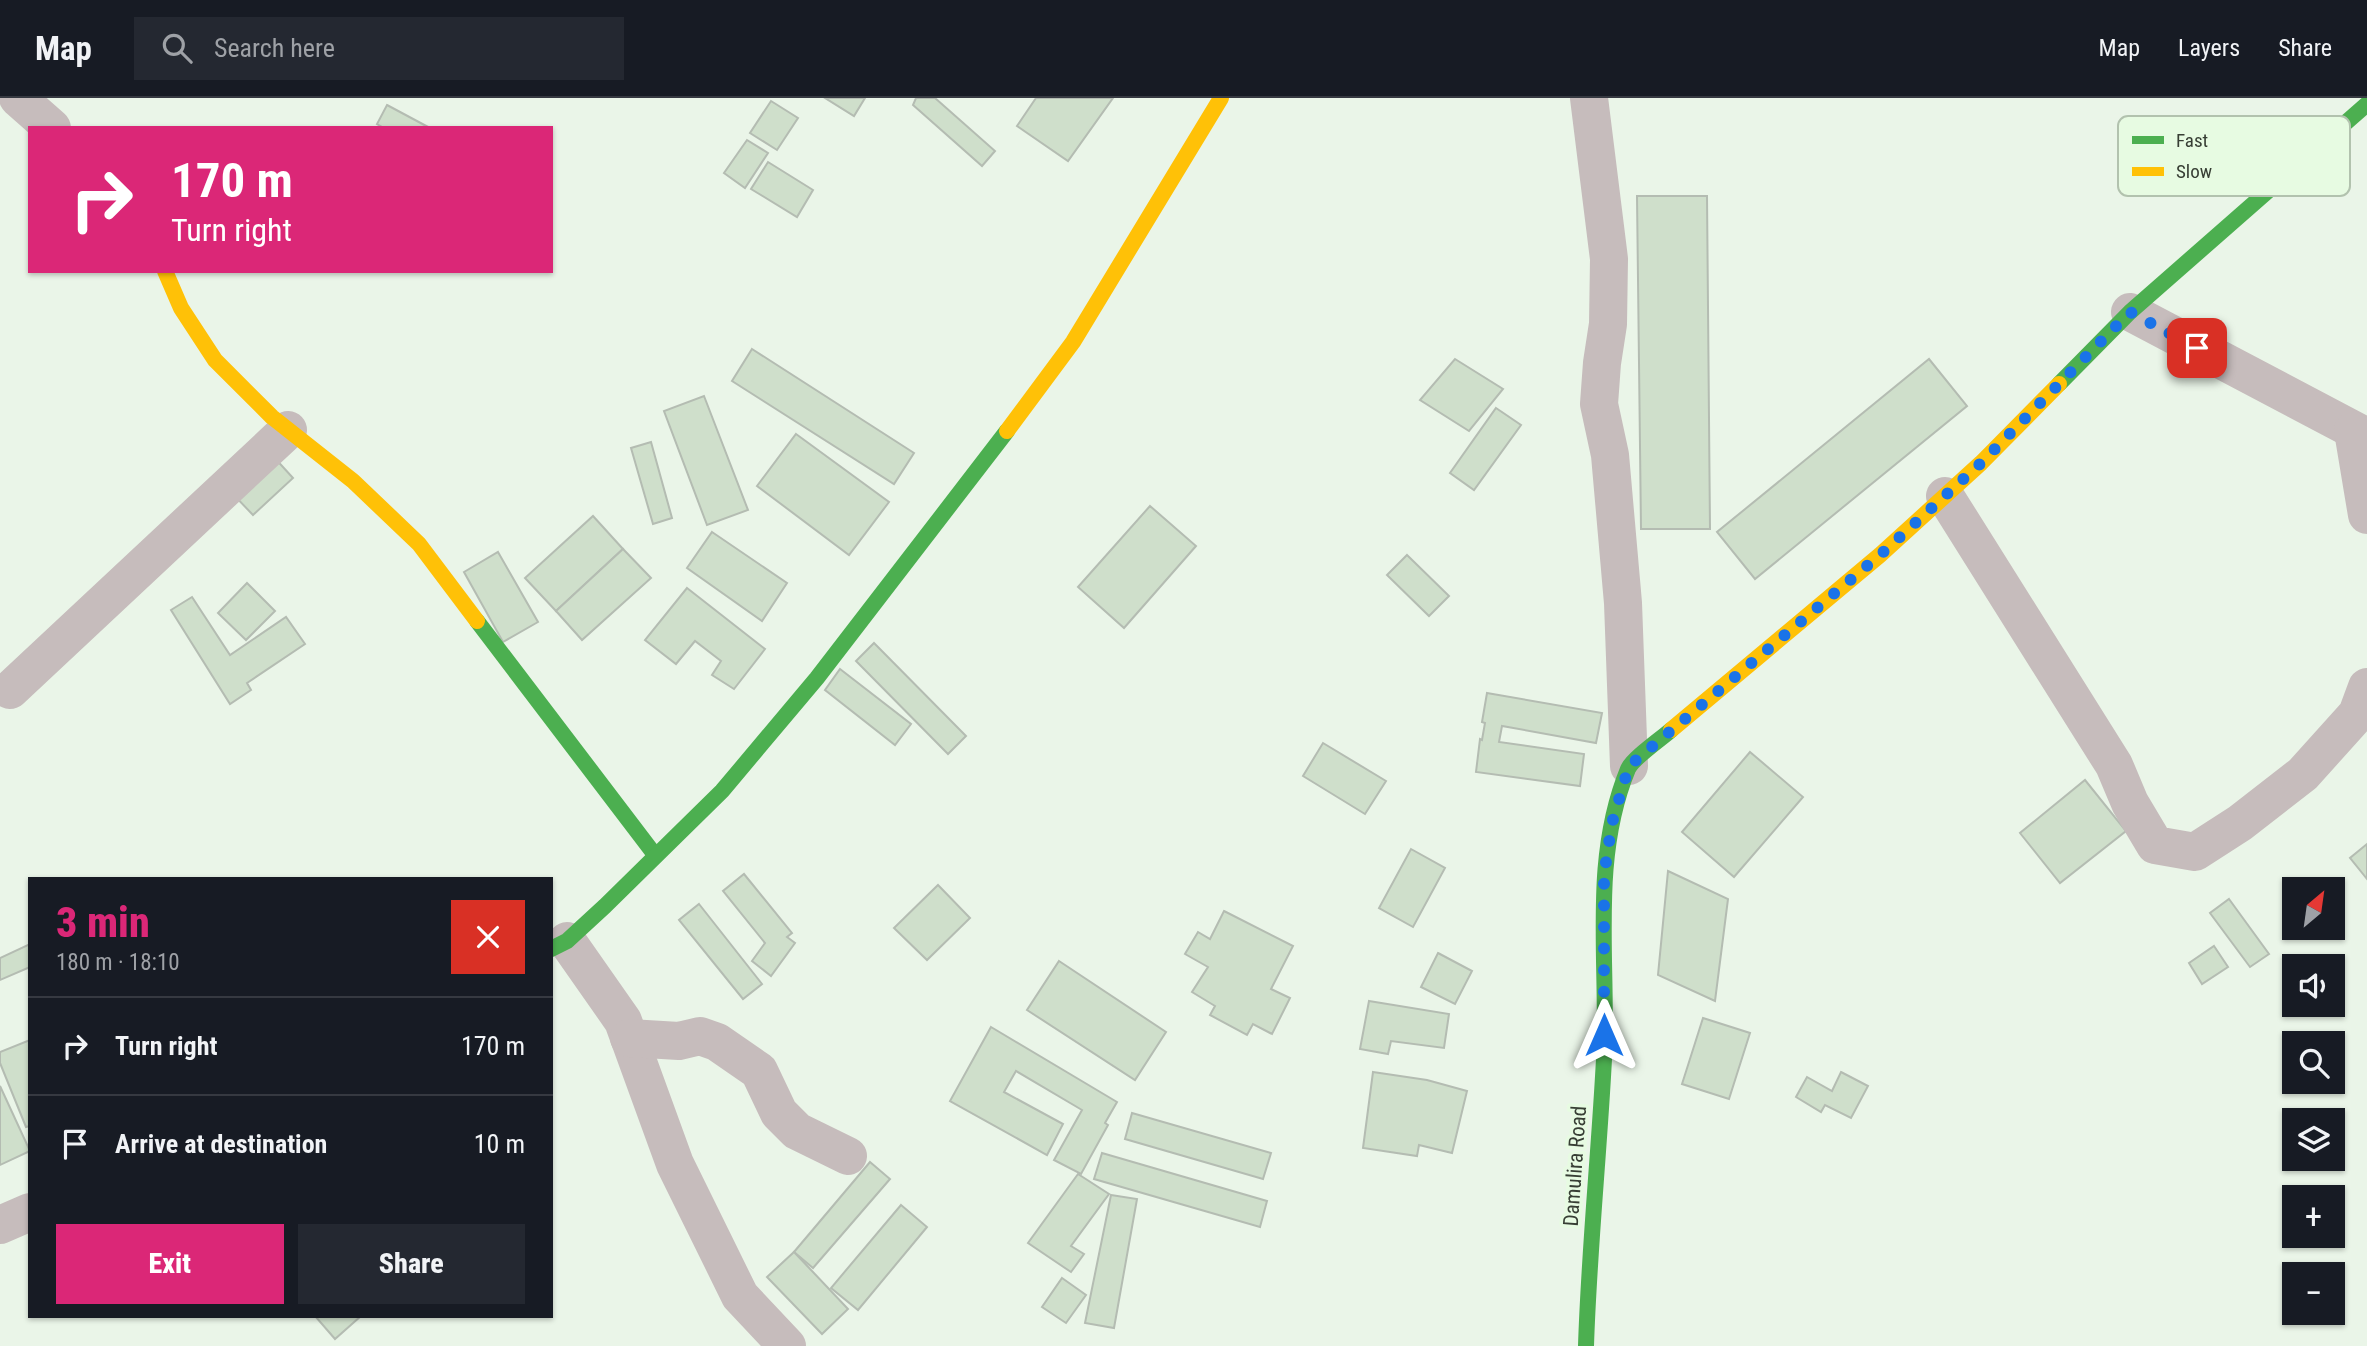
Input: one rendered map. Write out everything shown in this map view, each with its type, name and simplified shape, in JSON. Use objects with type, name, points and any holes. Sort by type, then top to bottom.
[{"type":"street","points":[[18,98],[50,126]]},
{"type":"street","points":[[787,1346],[740,1296],[712,1243],[675,1164],[623,1021],[559,945],[722,791],[817,678],[1073,342],[1221,98]]},
{"type":"street","points":[[1589,98],[1609,259],[1608,324],[1599,404],[1610,455],[1623,603],[1629,766]]},
{"type":"street","points":[[2350,119],[2367,104]]},
{"type":"street","points":[[1629,766],[1880,555],[1981,463],[2130,312],[2262,196]]},
{"type":"street","points":[[166,273],[181,308],[215,360],[288,430],[353,481],[419,544],[655,855]]},
{"type":"street","points":[[2130,312],[2360,434],[2367,515]]},
{"type":"street","points":[[10,690],[288,430]]},
{"type":"street","points":[[1945,496],[2114,765],[2130,803],[2155,845],[2194,852],[2240,823],[2303,774],[2357,714],[2367,687]]},
{"type":"street","name":"Damulira Road","points":[[1586,1346],[1589,1262],[1604,1057],[1604,875],[1612,823],[1629,766]]},
{"type":"street","points":[[629,1038],[679,1041],[700,1036],[717,1042],[759,1071],[779,1113],[797,1131],[848,1156]]},
{"type":"street","points":[[0,1225],[28,1213]]},
{"type":"building","points":[[825,98],[865,98],[854,116]]},
{"type":"building","points":[[916,98],[935,98],[995,151],[982,166],[913,105]]},
{"type":"building","points":[[1036,98],[1113,98],[1068,161],[1017,126]]},
{"type":"building","points":[[771,101],[798,118],[777,150],[750,133]]},
{"type":"building","points":[[387,105],[426,126],[380,126],[377,124]]},
{"type":"building","points":[[747,140],[768,153],[745,188],[724,173]]},
{"type":"building","points":[[768,162],[813,190],[797,217],[751,189]]},
{"type":"building","points":[[1637,196],[1707,196],[1710,529],[1641,529]]},
{"type":"building","points":[[752,349],[914,453],[894,484],[732,381]]},
{"type":"building","points":[[1455,359],[1503,389],[1469,431],[1420,400]]},
{"type":"building","points":[[1929,359],[1967,406],[1755,579],[1717,532]]},
{"type":"building","points":[[704,396],[748,510],[707,525],[664,411]]},
{"type":"building","points":[[1496,408],[1521,425],[1474,490],[1450,473]]},
{"type":"building","points":[[796,434],[889,502],[849,555],[757,486]]},
{"type":"building","points":[[651,442],[672,518],[653,524],[631,448]]},
{"type":"building","points":[[272,455],[293,478],[253,515],[231,492]]},
{"type":"building","points":[[1150,506],[1196,546],[1124,628],[1078,587]]},
{"type":"building","points":[[593,516],[623,549],[556,611],[525,578]]},
{"type":"building","points":[[712,532],[787,583],[762,621],[687,568]]},
{"type":"building","points":[[623,549],[651,578],[582,640],[556,611]]},
{"type":"building","points":[[498,552],[538,622],[503,642],[464,572]]},
{"type":"building","points":[[1407,555],[1449,596],[1429,616],[1387,575]]},
{"type":"building","points":[[247,583],[275,611],[246,640],[218,613]]},
{"type":"building","points":[[687,588],[765,649],[734,689],[712,675],[721,661],[695,641],[676,664],[645,640]]},
{"type":"building","points":[[192,597],[230,655],[286,617],[305,644],[247,683],[251,690],[230,704],[171,610]]},
{"type":"building","points":[[874,643],[966,736],[948,754],[856,661]]},
{"type":"building","points":[[840,669],[911,724],[895,745],[825,690]]},
{"type":"building","points":[[1487,693],[1602,713],[1596,743],[1502,726],[1499,742],[1584,754],[1580,786],[1476,772],[1485,723],[1482,722]]},
{"type":"building","points":[[1323,743],[1386,781],[1365,814],[1303,776]]},
{"type":"building","points":[[1750,752],[1803,797],[1734,877],[1682,832]]},
{"type":"building","points":[[2085,780],[2126,831],[2060,883],[2020,833]]},
{"type":"building","points":[[2367,844],[2367,879],[2350,858]]},
{"type":"building","points":[[1411,849],[1445,868],[1413,927],[1379,908]]},
{"type":"building","points":[[1668,871],[1728,899],[1715,1001],[1658,975]]},
{"type":"building","points":[[744,874],[792,933],[787,937],[795,943],[771,976],[752,961],[765,943],[723,891]]},
{"type":"building","points":[[938,885],[970,918],[927,960],[894,928]]},
{"type":"building","points":[[2229,899],[2269,954],[2250,967],[2210,913]]},
{"type":"building","points":[[699,904],[762,984],[743,999],[679,920]]},
{"type":"building","points":[[1224,911],[1293,946],[1271,989],[1290,998],[1272,1034],[1253,1024],[1247,1035],[1210,1015],[1215,1006],[1192,992],[1208,967],[1185,954],[1198,932],[1210,939]]},
{"type":"building","points":[[28,945],[28,968],[0,980],[0,958]]},
{"type":"building","points":[[2214,946],[2228,967],[2202,984],[2189,963]]},
{"type":"building","points":[[1438,953],[1472,971],[1455,1004],[1421,987]]},
{"type":"building","points":[[1059,961],[1166,1032],[1135,1080],[1027,1010]]},
{"type":"building","points":[[1369,1001],[1449,1014],[1444,1048],[1391,1041],[1388,1054],[1360,1049]]},
{"type":"building","points":[[1703,1018],[1750,1033],[1729,1099],[1682,1084]]},
{"type":"building","points":[[991,1027],[1117,1102],[1105,1123],[1108,1125],[1081,1174],[1054,1160],[1082,1110],[1016,1071],[1004,1092],[1063,1124],[1047,1155],[950,1101]]},
{"type":"building","points":[[28,1041],[28,1126],[0,1063],[0,1052]]},
{"type":"building","points":[[1373,1072],[1427,1080],[1467,1091],[1452,1153],[1419,1145],[1417,1156],[1363,1148]]},
{"type":"building","points":[[1841,1072],[1868,1086],[1851,1118],[1825,1105],[1821,1112],[1796,1097],[1807,1077],[1832,1091]]},
{"type":"building","points":[[0,1086],[28,1152],[0,1165]]},
{"type":"building","points":[[1132,1113],[1271,1153],[1263,1179],[1125,1139]]},
{"type":"building","points":[[1102,1153],[1267,1201],[1260,1227],[1094,1179]]},
{"type":"building","points":[[870,1162],[890,1179],[813,1268],[794,1252]]},
{"type":"building","points":[[1078,1174],[1109,1194],[1071,1246],[1084,1254],[1071,1272],[1028,1243]]},
{"type":"building","points":[[1111,1195],[1137,1199],[1114,1328],[1085,1323]]},
{"type":"building","points":[[901,1205],[927,1227],[858,1310],[831,1288]]},
{"type":"building","points":[[794,1252],[848,1309],[822,1334],[767,1277]]},
{"type":"building","points":[[1062,1278],[1086,1295],[1066,1323],[1042,1307]]},
{"type":"building","points":[[317,1318],[359,1318],[335,1339]]},
{"type":"traffic: fast","points":[[2350,119],[2367,104]]},
{"type":"traffic: fast","points":[[2059,384],[2130,312],[2262,196]]},
{"type":"traffic: fast","points":[[553,948],[567,941],[605,906],[722,791],[817,678],[1007,431]]},
{"type":"traffic: fast","points":[[477,621],[655,855]]},
{"type":"traffic: fast","points":[[1586,1346],[1604,1059],[1604,912],[1609,840],[1616,804],[1628,769],[1641,754],[1671,730]]},
{"type":"traffic: slow","points":[[1007,431],[1073,342],[1221,98]]},
{"type":"traffic: slow","points":[[166,273],[181,308],[215,360],[272,417],[353,481],[419,544],[477,621]]},
{"type":"traffic: slow","points":[[1671,730],[1880,555],[1981,463],[2059,384]]},
{"type":"route","points":[[1604,1035],[1604,875],[1612,823],[1629,766],[1880,555],[1981,463],[2130,312],[2197,348]]}]
